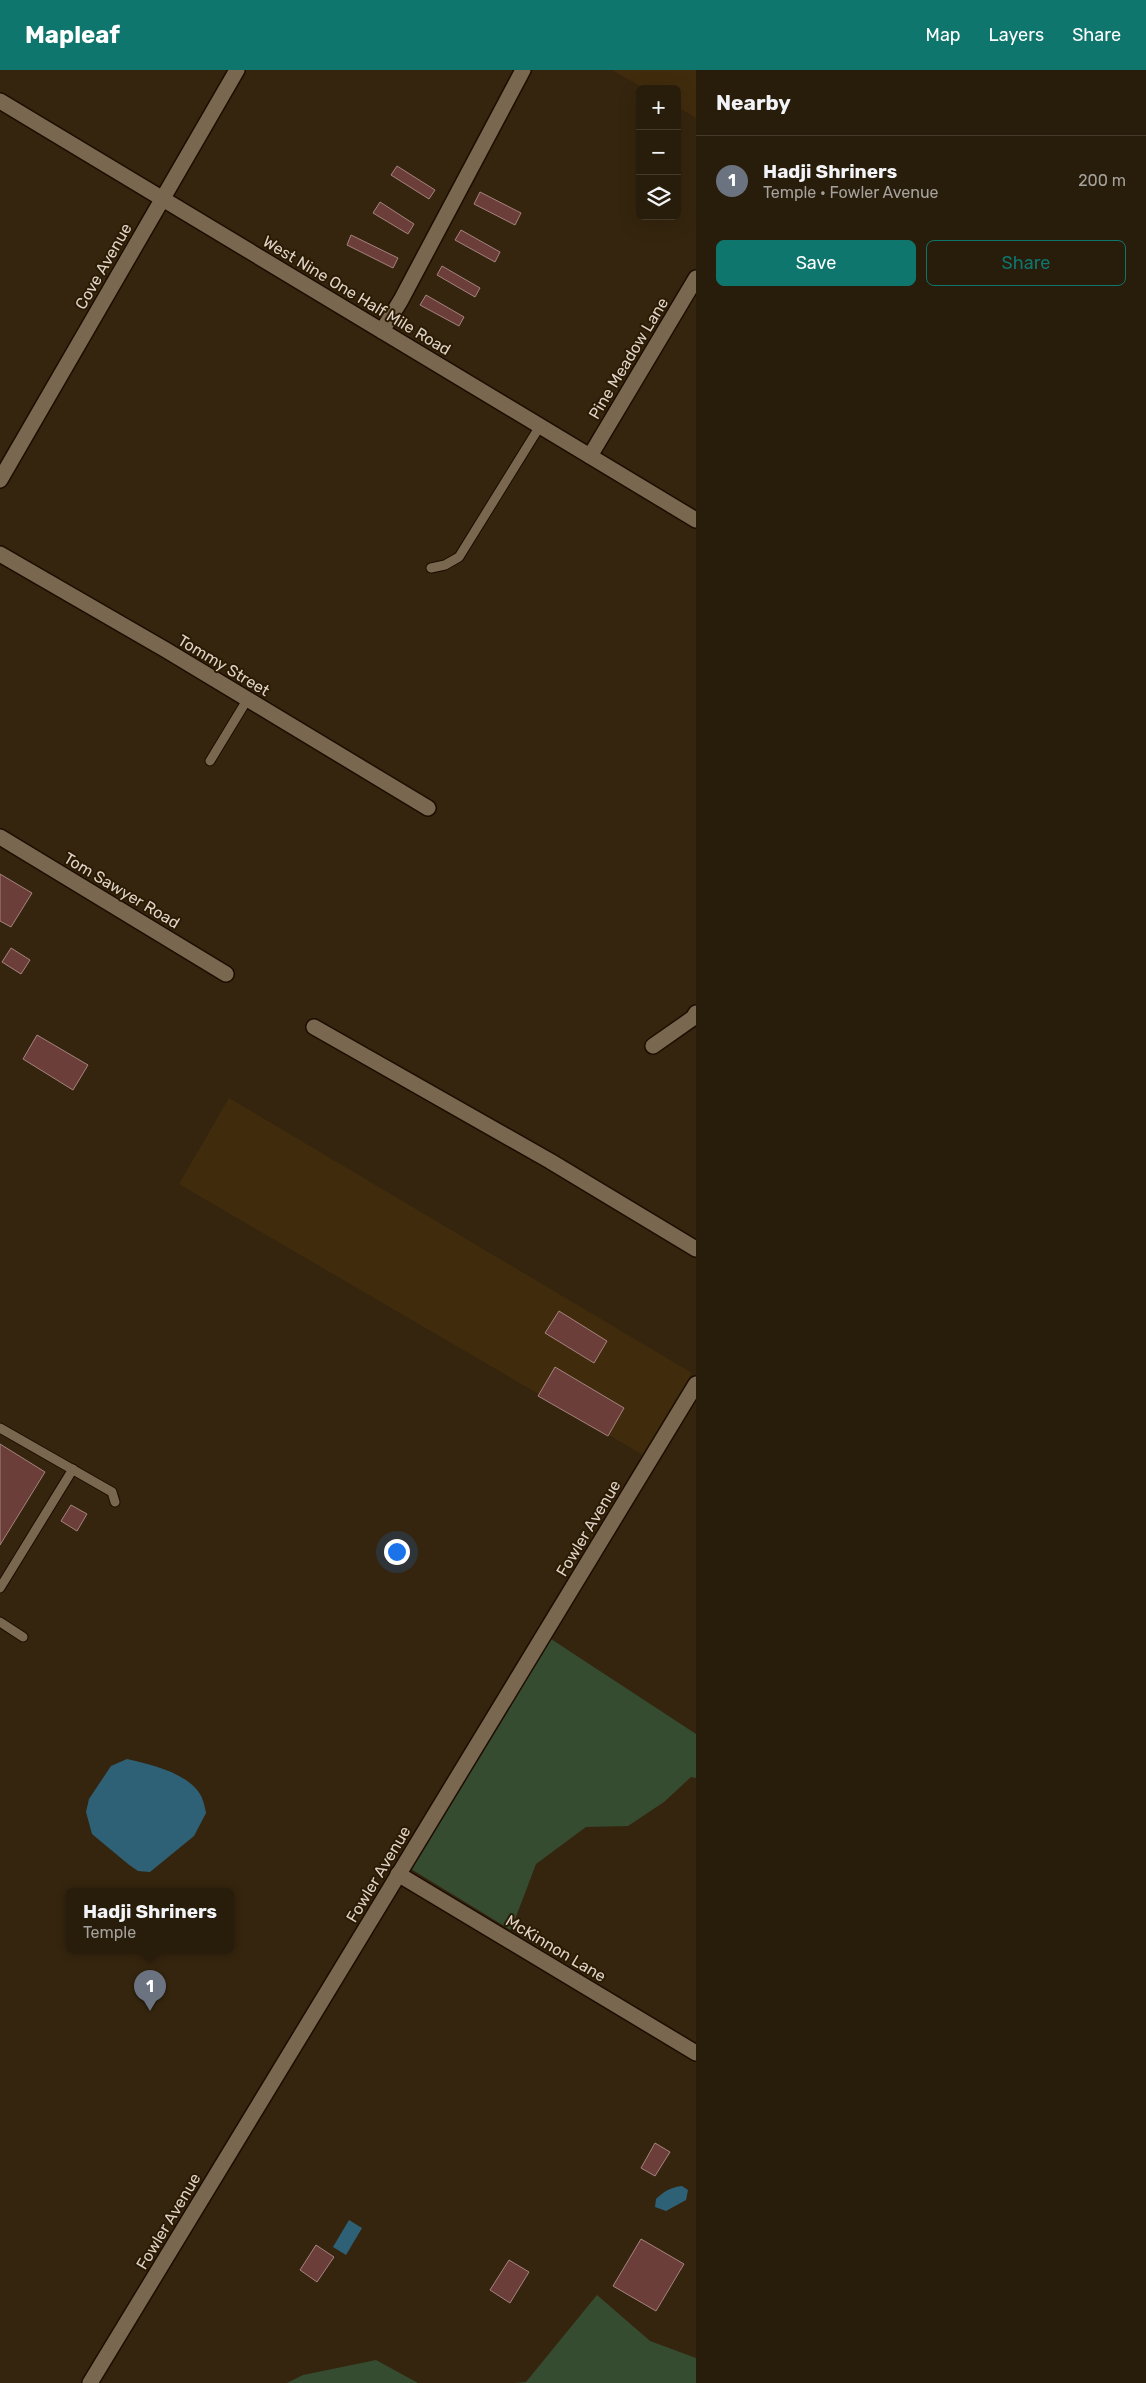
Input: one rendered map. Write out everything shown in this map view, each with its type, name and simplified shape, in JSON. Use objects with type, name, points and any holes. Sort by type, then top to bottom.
[{"type":"street","name":"Cove Avenue","points":[[0,480],[237,70]]},
{"type":"street","points":[[382,331],[401,300],[523,70]]},
{"type":"street","name":"West Nine One Half Mile Road","points":[[0,101],[696,520]]},
{"type":"street","name":"Pine Meadow Lane","points":[[590,456],[696,278]]},
{"type":"street","name":"Tommy Street","points":[[0,554],[166,650],[428,808]]},
{"type":"street","name":"Tom Sawyer Road","points":[[0,837],[226,974]]},
{"type":"street","points":[[652,1046],[693,1018],[696,1013]]},
{"type":"street","points":[[314,1027],[550,1161],[696,1249]]},
{"type":"street","name":"Fowler Avenue","points":[[90,2383],[696,1384]]},
{"type":"street","name":"McKinnon Lane","points":[[398,1874],[696,2053]]},
{"type":"lane","points":[[431,568],[445,565],[459,557],[540,426]]},
{"type":"lane","points":[[210,761],[247,700]]},
{"type":"lane","points":[[0,1428],[112,1492],[115,1502]]},
{"type":"lane","points":[[0,1588],[73,1470]]},
{"type":"lane","points":[[0,1622],[23,1637]]},
{"type":"shaded area","points":[[612,70],[696,70],[696,118],[681,109],[681,85],[638,85]]},
{"type":"shaded area","points":[[229,1098],[692,1373],[643,1455],[179,1184]]},
{"type":"green space","points":[[551,1639],[696,1734],[696,1778],[691,1777],[664,1802],[628,1826],[586,1827],[536,1864],[511,1930],[411,1869]]},
{"type":"green space","points":[[597,2295],[650,2341],[696,2358],[696,2383],[514,2383],[526,2382]]},
{"type":"green space","points":[[376,2360],[418,2383],[287,2383],[303,2375]]},
{"type":"water","points":[[127,1759],[180,1776],[197,1790],[206,1811],[194,1836],[150,1872],[138,1871],[92,1834],[86,1812],[89,1799],[111,1766]]},
{"type":"water","points":[[682,2186],[688,2190],[686,2200],[666,2211],[655,2207],[656,2199],[661,2194]]},
{"type":"water","points":[[349,2220],[362,2228],[346,2255],[333,2247]]},
{"type":"building","points":[[397,166],[435,190],[429,199],[391,175]]},
{"type":"building","points":[[480,192],[521,213],[515,225],[474,204]]},
{"type":"building","points":[[380,202],[414,224],[408,234],[373,213]]},
{"type":"building","points":[[461,230],[500,252],[495,262],[455,240]]},
{"type":"building","points":[[351,235],[398,258],[393,268],[347,245]]},
{"type":"building","points":[[442,266],[480,288],[475,297],[437,275]]},
{"type":"building","points":[[426,295],[464,317],[459,326],[420,305]]},
{"type":"building","points":[[0,874],[32,893],[11,927],[0,921]]},
{"type":"building","points":[[11,948],[30,960],[21,974],[2,962]]},
{"type":"building","points":[[37,1035],[88,1065],[73,1090],[23,1059]]},
{"type":"building","points":[[559,1311],[607,1341],[594,1363],[545,1333]]},
{"type":"building","points":[[555,1367],[624,1408],[608,1436],[538,1396]]},
{"type":"building","points":[[0,1444],[45,1472],[0,1545]]},
{"type":"building","points":[[71,1505],[87,1514],[77,1531],[61,1521]]},
{"type":"building","points":[[655,2143],[670,2152],[655,2176],[641,2168]]},
{"type":"building","points":[[641,2239],[684,2264],[656,2311],[613,2286]]},
{"type":"building","points":[[316,2245],[334,2257],[317,2282],[300,2270]]},
{"type":"building","points":[[509,2260],[529,2272],[510,2303],[490,2290]]},
{"type":"place","name":"Hadji Shriners","points":[[150,2011]]}]
